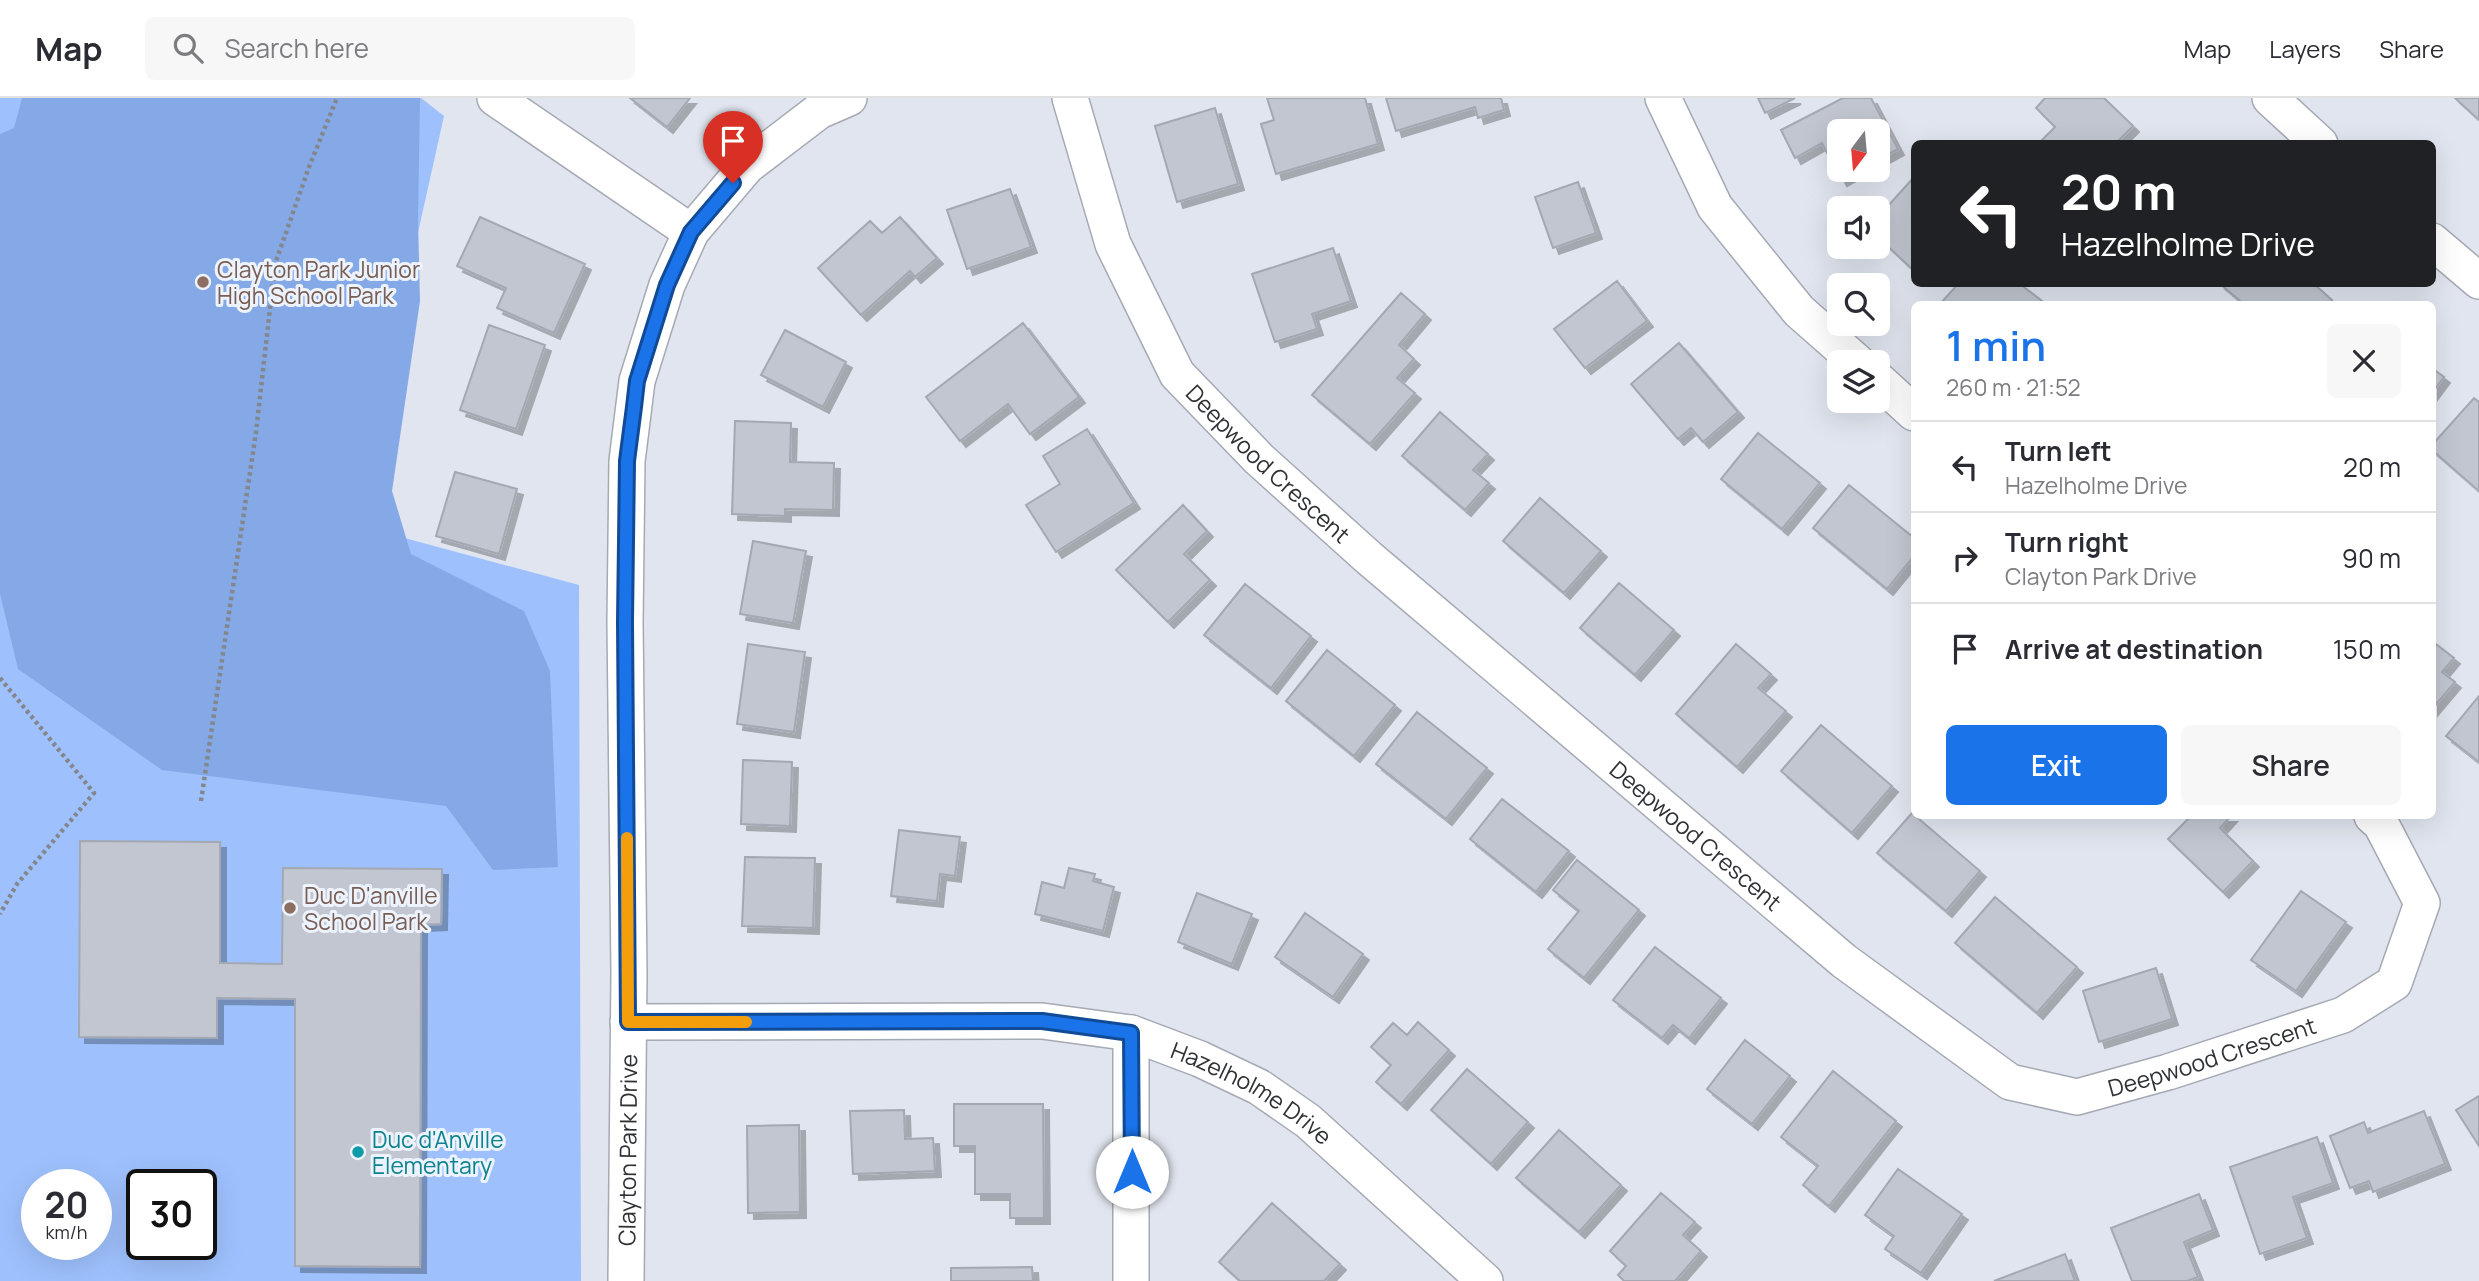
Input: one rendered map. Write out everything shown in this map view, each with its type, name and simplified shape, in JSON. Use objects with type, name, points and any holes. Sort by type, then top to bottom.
[{"type":"street","points":[[495,98],[691,232]]},
{"type":"street","name":"Clayton Park Drive","points":[[626,1281],[628,1022],[625,622],[627,461],[637,381],[667,285],[691,232],[747,166],[819,111],[849,98]]},
{"type":"street","name":"Deepwood Crescent","points":[[1070,98],[1113,244],[1177,374],[1259,459],[1400,585],[1844,961],[2010,1082],[2077,1097],[2168,1072],[2343,1014],[2395,983],[2422,903],[2381,824],[2375,819]]},
{"type":"street","points":[[1662,98],[1715,207],[1799,311],[1843,350]]},
{"type":"street","points":[[2270,98],[2316,140]]},
{"type":"street","points":[[2436,244],[2479,281]]},
{"type":"street","points":[[1890,391],[1911,410]]},
{"type":"street","name":"Hazelholme Drive","points":[[628,1022],[1042,1021],[1131,1033],[1200,1059],[1259,1087],[1308,1121],[1486,1281]]},
{"type":"street","points":[[1131,1033],[1131,1281]]},
{"type":"path","points":[[201,801],[256,432],[275,264],[337,98]]},
{"type":"path","points":[[0,678],[93,793],[17,884],[0,914]]},
{"type":"shaded area","name":"Duc D'anville School Park","points":[[0,98],[421,98],[444,116],[353,524],[579,585],[581,1281],[0,1281]]},
{"type":"shaded area","points":[[22,98],[420,98],[420,301],[392,491],[411,554],[524,611],[550,671],[558,867],[493,870],[446,806],[162,770],[18,669],[0,594],[0,134],[14,128]]},
{"type":"building","points":[[630,98],[690,98],[667,127]]},
{"type":"building","points":[[1267,98],[1365,98],[1378,144],[1276,174],[1261,124],[1274,120]]},
{"type":"building","points":[[1386,98],[1501,98],[1504,110],[1478,118],[1475,107],[1396,131]]},
{"type":"building","points":[[1758,98],[1795,98],[1765,113]]},
{"type":"building","points":[[1843,98],[1871,98],[1882,119],[1827,119],[1827,153],[1822,143],[1795,158],[1781,130]]},
{"type":"building","points":[[2045,98],[2104,98],[2133,126],[2119,140],[2042,140],[2055,127],[2036,108]]},
{"type":"building","points":[[2455,98],[2479,98],[2479,120]]},
{"type":"building","points":[[1215,108],[1238,184],[1177,202],[1155,126]]},
{"type":"building","points":[[1890,134],[1898,149],[1890,153]]},
{"type":"building","points":[[1911,180],[1911,268],[1890,248],[1890,204]]},
{"type":"building","points":[[1578,182],[1596,233],[1553,248],[1535,197]]},
{"type":"building","points":[[1010,189],[1031,247],[967,269],[947,210]]},
{"type":"building","points":[[480,217],[585,264],[554,333],[497,308],[506,288],[457,266]]},
{"type":"building","points":[[900,217],[937,258],[915,277],[910,271],[861,315],[818,268],[870,221],[882,233]]},
{"type":"building","points":[[1333,248],[1351,301],[1312,314],[1317,329],[1275,342],[1252,274]]},
{"type":"building","points":[[1617,281],[1647,321],[1585,368],[1554,329]]},
{"type":"building","points":[[1955,287],[2024,287],[2042,301],[1943,301]]},
{"type":"building","points":[[2224,287],[2317,287],[2332,300],[2331,301],[2240,301]]},
{"type":"building","points":[[1401,293],[1425,314],[1399,345],[1414,359],[1397,378],[1415,393],[1370,444],[1312,395]]},
{"type":"building","points":[[1023,323],[1079,397],[1030,434],[1008,404],[960,441],[926,397]]},
{"type":"building","points":[[489,325],[545,345],[516,429],[460,410]]},
{"type":"building","points":[[785,330],[846,362],[823,407],[761,375]]},
{"type":"building","points":[[1679,343],[1738,412],[1703,442],[1691,428],[1678,439],[1631,384]]},
{"type":"building","points":[[2436,371],[2444,377],[2436,388]]},
{"type":"building","points":[[2474,398],[2479,402],[2479,491],[2436,453],[2436,441]]},
{"type":"building","points":[[1440,412],[1488,454],[1473,470],[1489,483],[1465,510],[1402,456]]},
{"type":"building","points":[[735,421],[791,423],[790,462],[834,463],[833,510],[785,509],[785,516],[732,514]]},
{"type":"building","points":[[1087,429],[1134,503],[1056,552],[1026,505],[1060,484],[1043,456]]},
{"type":"building","points":[[1758,433],[1820,483],[1782,529],[1721,479]]},
{"type":"building","points":[[455,472],[517,489],[499,554],[436,536]]},
{"type":"building","points":[[1849,485],[1911,536],[1911,560],[1887,589],[1813,528]]},
{"type":"building","points":[[1540,498],[1601,551],[1564,593],[1503,541]]},
{"type":"building","points":[[1183,505],[1207,531],[1184,554],[1210,580],[1168,622],[1116,570]]},
{"type":"building","points":[[753,541],[806,551],[793,623],[740,614]]},
{"type":"building","points":[[1619,583],[1674,630],[1635,675],[1580,628]]},
{"type":"building","points":[[1245,584],[1311,636],[1271,688],[1204,635]]},
{"type":"building","points":[[748,644],[805,652],[794,732],[737,724]]},
{"type":"building","points":[[1736,644],[1771,674],[1758,688],[1786,711],[1737,767],[1676,714]]},
{"type":"building","points":[[2436,644],[2454,658],[2442,672],[2455,682],[2436,704]]},
{"type":"building","points":[[1327,650],[1395,705],[1354,756],[1286,701]]},
{"type":"building","points":[[2479,696],[2479,762],[2446,736]]},
{"type":"building","points":[[1417,712],[1487,768],[1446,819],[1376,764]]},
{"type":"building","points":[[1821,725],[1892,786],[1852,833],[1781,771]]},
{"type":"building","points":[[743,760],[792,762],[790,826],[741,824]]},
{"type":"building","points":[[1502,799],[1569,851],[1536,892],[1470,839]]},
{"type":"building","points":[[1911,814],[1911,819],[1919,819],[1980,871],[1946,911],[1877,853]]},
{"type":"building","points":[[2188,819],[2228,819],[2220,828],[2253,861],[2223,892],[2168,839]]},
{"type":"building","points":[[899,830],[960,837],[955,876],[940,874],[937,901],[891,896]]},
{"type":"building","name":"Duc d'Anville Elementary","points":[[80,841],[220,842],[220,963],[282,964],[283,868],[442,869],[441,924],[421,925],[420,1267],[295,1266],[295,999],[217,998],[217,1038],[79,1037]]},
{"type":"building","points":[[745,857],[815,858],[813,928],[742,926]]},
{"type":"building","points":[[1577,860],[1639,910],[1584,978],[1548,949],[1579,911],[1553,890]]},
{"type":"building","points":[[1069,868],[1095,874],[1093,881],[1114,887],[1103,931],[1035,914],[1042,882],[1064,888]]},
{"type":"building","points":[[2301,891],[2346,922],[2296,991],[2251,960]]},
{"type":"building","points":[[1197,893],[1252,914],[1232,964],[1178,942]]},
{"type":"building","points":[[1995,897],[2077,967],[2037,1013],[1955,943]]},
{"type":"building","points":[[1305,913],[1363,954],[1333,997],[1275,957]]},
{"type":"building","points":[[1655,947],[1721,998],[1689,1038],[1673,1025],[1662,1038],[1613,1000]]},
{"type":"building","points":[[2156,968],[2172,1019],[2099,1042],[2083,991]]},
{"type":"building","points":[[1418,1022],[1449,1050],[1401,1104],[1376,1082],[1391,1065],[1371,1047],[1393,1023],[1407,1035]]},
{"type":"building","points":[[1745,1040],[1790,1076],[1752,1124],[1707,1089]]},
{"type":"building","points":[[1467,1069],[1528,1122],[1491,1164],[1431,1110]]},
{"type":"building","points":[[1833,1071],[1896,1121],[1829,1206],[1803,1185],[1818,1166],[1781,1137]]},
{"type":"building","points":[[2479,1096],[2479,1146],[2456,1110]]},
{"type":"building","points":[[954,1104],[1043,1104],[1044,1218],[1010,1218],[1010,1194],[975,1194],[975,1146],[954,1146]]},
{"type":"building","points":[[904,1110],[905,1139],[933,1138],[935,1171],[853,1174],[850,1111]]},
{"type":"building","points":[[2424,1111],[2445,1164],[2373,1192],[2369,1181],[2350,1188],[2330,1136],[2364,1122],[2368,1133]]},
{"type":"building","points":[[799,1125],[800,1212],[748,1213],[747,1126]]},
{"type":"building","points":[[1559,1130],[1621,1185],[1579,1232],[1516,1178]]},
{"type":"building","points":[[2317,1137],[2333,1183],[2293,1197],[2307,1238],[2260,1254],[2230,1167]]},
{"type":"building","points":[[1898,1169],[1962,1214],[1921,1273],[1885,1249],[1894,1236],[1865,1215]]},
{"type":"building","points":[[1661,1193],[1695,1222],[1683,1235],[1701,1251],[1675,1281],[1624,1281],[1618,1275],[1626,1266],[1610,1251]]},
{"type":"building","points":[[2199,1194],[2213,1230],[2184,1242],[2198,1277],[2187,1281],[2132,1281],[2111,1228]]},
{"type":"building","points":[[1272,1203],[1340,1264],[1324,1281],[1240,1281],[1219,1262]]},
{"type":"building","points":[[2065,1254],[2075,1281],[1994,1281]]},
{"type":"building","points":[[1032,1267],[1033,1281],[951,1281],[951,1268]]},
{"type":"slow traffic","points":[[627,838],[628,1022],[746,1022]]},
{"type":"place","name":"Clayton Park Junior High School Park","points":[[203,282]]},
{"type":"place","name":"Duc D'anville School Park","points":[[290,908]]},
{"type":"place","name":"Duc d'Anville Elementary","points":[[358,1152]]},
{"type":"route","points":[[733,183],[691,232],[667,285],[637,381],[627,461],[625,622],[628,1022],[1042,1021],[1131,1033],[1132,1172]]}]
